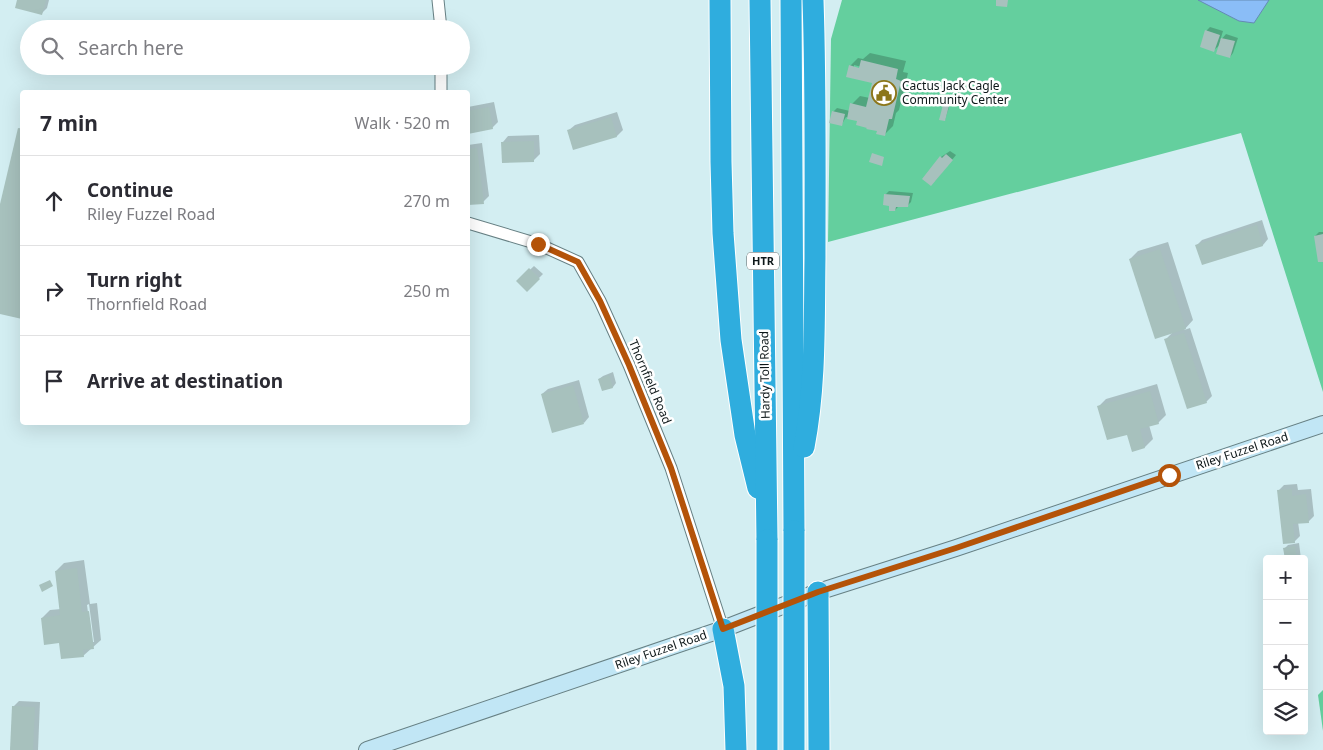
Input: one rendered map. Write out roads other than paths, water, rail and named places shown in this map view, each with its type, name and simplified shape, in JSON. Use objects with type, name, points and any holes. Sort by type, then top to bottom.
[{"type":"highway","name":"Hardy Toll Road","points":[[760,0],[767,750]]},
{"type":"highway","name":"HTR","points":[[790,0],[794,750]]},
{"type":"highway","points":[[794,499],[807,430],[814,352],[815,77],[813,0]]},
{"type":"highway","points":[[815,77],[828,0]]},
{"type":"highway","points":[[720,2],[723,233],[732,340],[745,435],[766,531]]},
{"type":"highway","points":[[818,592],[819,750]]},
{"type":"highway","points":[[723,629],[734,686],[736,750]]},
{"type":"main road","name":"Riley Fuzzel Road","points":[[367,750],[586,677],[723,629],[818,592],[956,548],[1323,424]]},
{"type":"street","points":[[438,0],[440,20]]},
{"type":"street","points":[[441,75],[441,90]]},
{"type":"street","name":"Thornfield Road","points":[[470,224],[538,244],[578,262],[600,301],[618,340],[667,460],[723,629]]},
{"type":"water","points":[[1198,0],[1269,0],[1254,23],[1239,21]]},
{"type":"place","name":"Cactus Jack Cagle Community Center","points":[[884,93]]}]
